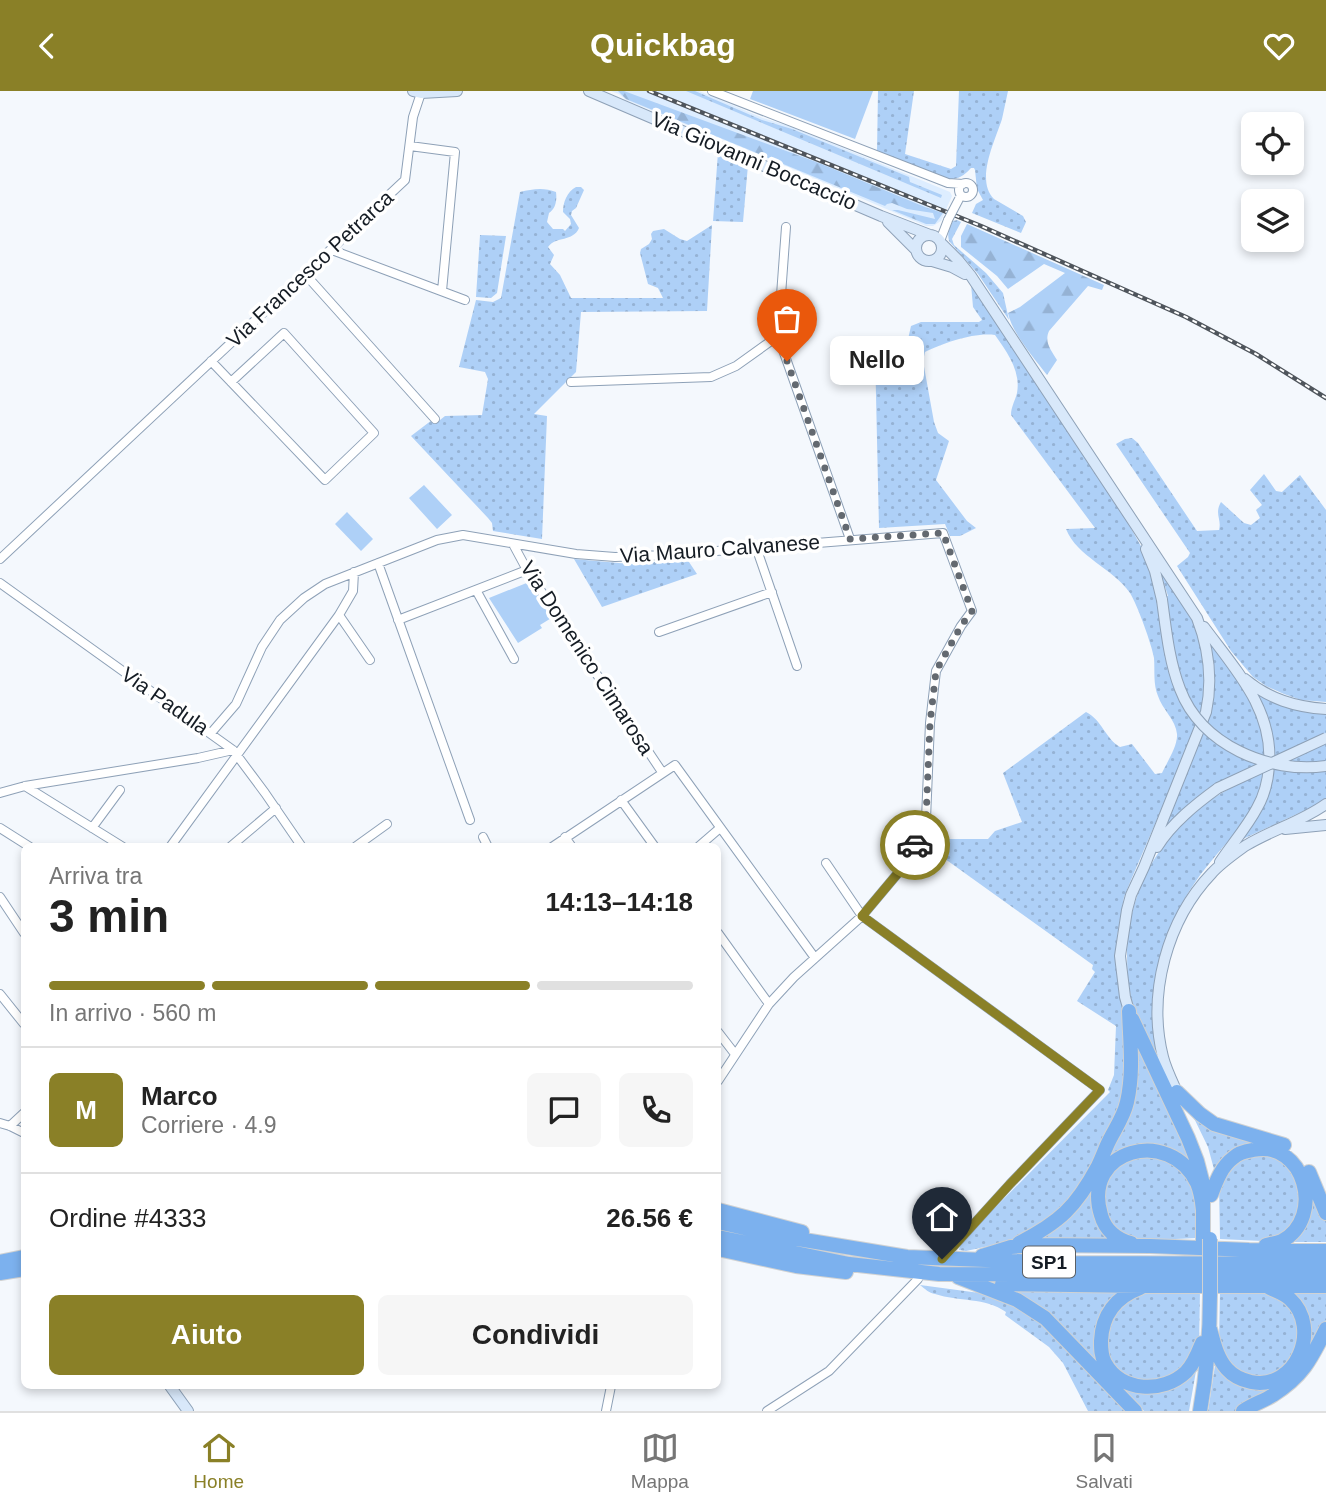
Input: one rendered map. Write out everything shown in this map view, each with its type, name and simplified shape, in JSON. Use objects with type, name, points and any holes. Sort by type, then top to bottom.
[{"type":"highway","points":[[1129,1011],[1197,1161],[1203,1184],[1203,1210]]},
{"type":"highway","points":[[1011,1247],[1062,1217],[1078,1199],[1098,1165],[1127,1105],[1132,1065],[1129,1011]]},
{"type":"highway","points":[[1177,1092],[1209,1178],[1207,1294],[1210,1329],[1200,1411]]},
{"type":"highway","points":[[1177,1092],[1214,1123],[1286,1146],[1307,1166],[1326,1213]]},
{"type":"highway","points":[[1210,1195],[1221,1171],[1244,1151],[1268,1149],[1296,1165],[1308,1192],[1304,1220],[1283,1240],[1249,1250]]},
{"type":"highway","points":[[1150,1246],[1123,1241],[1108,1230],[1101,1219],[1098,1205],[1099,1189],[1108,1167],[1127,1153],[1143,1150],[1158,1152],[1177,1160],[1196,1180],[1207,1239]]},
{"type":"highway","points":[[721,1211],[825,1238],[846,1248]]},
{"type":"highway","name":"SP1","points":[[721,1223],[774,1235],[907,1257],[1082,1263],[1326,1264]]},
{"type":"highway","name":"SP1","points":[[721,1238],[885,1269],[950,1274],[1326,1275]]},
{"type":"highway","name":"SP1","points":[[964,1260],[1011,1247],[1033,1245],[1326,1251]]},
{"type":"highway","points":[[721,1250],[796,1266],[974,1283],[1326,1286]]},
{"type":"highway","points":[[0,1262],[21,1258]]},
{"type":"highway","points":[[0,1273],[21,1270]]},
{"type":"highway","points":[[950,1274],[1017,1300],[1045,1318],[1135,1411]]},
{"type":"highway","points":[[1145,1286],[1121,1298],[1103,1323],[1101,1354],[1105,1363],[1118,1377],[1144,1387],[1163,1386],[1186,1372],[1202,1343]]},
{"type":"highway","points":[[1210,1329],[1217,1353],[1227,1370],[1240,1379],[1258,1383],[1286,1374],[1296,1362],[1303,1346],[1304,1324],[1289,1298],[1266,1286]]},
{"type":"highway","points":[[1194,1411],[1200,1381],[1207,1294]]},
{"type":"highway","points":[[1243,1411],[1271,1396],[1303,1372],[1326,1329]]},
{"type":"street","points":[[417,92],[457,91]]},
{"type":"street","name":"Via Giovanni Boccaccio","points":[[589,91],[937,239]]},
{"type":"street","points":[[712,91],[867,152],[875,158],[960,193],[942,234],[937,239]]},
{"type":"street","name":"Via Francesco Petrarca","points":[[0,559],[405,180],[417,92]]},
{"type":"street","points":[[410,146],[455,152],[442,291]]},
{"type":"street","name":"Via Giovanni Boccaccio","points":[[881,216],[916,250]]},
{"type":"street","points":[[786,227],[778,336],[850,539]]},
{"type":"street","points":[[977,286],[959,270],[921,258],[916,250],[919,239],[926,235],[937,239],[958,260],[977,286],[1129,515],[1151,554],[1256,701],[1266,724],[1270,754],[1269,773],[1258,807],[1179,921],[1166,954],[1157,1010],[1163,1060],[1177,1092]]},
{"type":"street","points":[[928,261],[942,253],[937,239]]},
{"type":"street","points":[[331,250],[465,300]]},
{"type":"street","points":[[305,274],[435,419]]},
{"type":"street","name":"Via Francesco Petrarca","points":[[211,361],[231,382],[326,480],[374,433],[284,333],[231,382]]},
{"type":"street","points":[[571,382],[711,377],[736,366],[778,336]]},
{"type":"street","name":"Via Mauro Calvanese","points":[[211,733],[236,703],[262,647],[280,620],[304,598],[325,584],[437,540],[463,535],[576,554],[615,557],[943,533],[972,611],[936,671],[930,723],[926,819],[909,860],[862,916]]},
{"type":"street","name":"Via Domenico Cimarosa","points":[[513,544],[527,570],[662,772]]},
{"type":"street","points":[[756,547],[797,666]]},
{"type":"street","points":[[1151,554],[1162,600],[1173,670],[1188,708],[1199,722],[1217,739],[1252,757],[1295,766],[1326,766]]},
{"type":"street","points":[[378,563],[470,820]]},
{"type":"street","points":[[398,620],[527,570]]},
{"type":"street","points":[[173,843],[234,752],[339,615],[353,591],[354,572]]},
{"type":"street","name":"Via Padula","points":[[1,587],[211,733],[234,752],[299,843]]},
{"type":"street","points":[[476,590],[514,659]]},
{"type":"street","points":[[659,632],[772,592]]},
{"type":"street","points":[[339,615],[370,660]]},
{"type":"street","points":[[1129,1011],[1121,971],[1124,925],[1132,895],[1206,712],[1209,695],[1210,673],[1206,646],[1197,618]]},
{"type":"street","points":[[1235,670],[1263,692],[1279,700],[1309,708],[1326,709]]},
{"type":"street","points":[[1144,867],[1175,825],[1218,788],[1326,738]]},
{"type":"street","points":[[0,793],[25,786],[234,752]]},
{"type":"street","points":[[557,843],[675,765],[815,958]]},
{"type":"street","points":[[25,786],[116,843]]},
{"type":"street","points":[[92,828],[120,790]]},
{"type":"street","points":[[621,800],[652,843]]},
{"type":"street","points":[[1214,870],[1247,845],[1326,804]]},
{"type":"street","points":[[235,843],[276,808]]},
{"type":"street","points":[[361,843],[387,824]]},
{"type":"street","points":[[1279,830],[1326,825]]},
{"type":"street","points":[[0,828],[24,843]]},
{"type":"street","points":[[703,843],[720,828]]},
{"type":"street","points":[[484,837],[486,843]]},
{"type":"street","points":[[565,837],[569,843]]},
{"type":"street","points":[[826,863],[862,916],[1100,1090],[942,1259]]},
{"type":"street","points":[[0,897],[21,928]]},
{"type":"street","points":[[721,1076],[769,1004],[862,916]]},
{"type":"street","points":[[721,937],[769,1004]]},
{"type":"street","points":[[0,995],[21,1020]]},
{"type":"street","points":[[721,1036],[735,1054]]},
{"type":"street","points":[[10,1126],[21,1116]]},
{"type":"street","points":[[0,1123],[21,1132]]},
{"type":"street","points":[[767,1411],[829,1371],[918,1279]]},
{"type":"street","points":[[172,1389],[188,1411]]},
{"type":"street","points":[[606,1411],[610,1389]]},
{"type":"shaded area","points":[[611,91],[699,91],[950,192],[952,196],[941,221],[933,226],[926,226],[626,100]]},
{"type":"green space","points":[[618,91],[819,163],[943,213],[935,224],[926,224],[892,210],[935,219],[933,213],[907,209],[892,203],[885,206],[626,99]]},
{"type":"green space","points":[[686,91],[695,91],[909,177],[910,182],[942,195],[941,198]]},
{"type":"green space","points":[[753,91],[873,91],[855,139],[750,99]]},
{"type":"green space","points":[[878,91],[914,91],[905,154],[951,169],[956,166],[959,91],[1008,91],[988,160],[986,182],[994,199],[1023,216],[1026,222],[1021,233],[972,213],[976,204],[983,200],[977,189],[974,168],[960,177],[945,179],[877,151]]},
{"type":"green space","points":[[718,152],[748,165],[743,222],[713,221]]},
{"type":"green space","points":[[576,187],[584,190],[571,215],[579,228],[573,235],[555,241],[548,247],[554,255],[550,264],[560,275],[571,298],[663,298],[658,288],[648,284],[640,253],[652,239],[653,231],[664,229],[687,241],[712,225],[707,311],[581,312],[576,372],[534,414],[547,416],[542,539],[493,531],[488,518],[411,436],[432,420],[435,424],[445,416],[482,415],[488,379],[485,372],[459,367],[476,300],[493,302],[501,298],[520,192],[547,189],[556,192],[556,204],[549,213],[547,222],[553,229],[565,231],[571,224],[563,212],[564,205],[568,194]]},
{"type":"green space","points":[[953,221],[961,222],[952,239],[954,245],[986,273],[1003,293],[1009,320],[978,274],[949,241],[949,228]]},
{"type":"green space","points":[[967,224],[1104,285],[1102,290],[1088,286],[1049,331],[1048,342],[1057,360],[1047,375],[1019,337],[1008,313],[1065,273],[1044,264],[1008,289],[997,276],[961,247],[961,236]]},
{"type":"green space","points":[[480,235],[506,236],[497,293],[491,298],[476,297]]},
{"type":"green space","points":[[971,284],[1128,523],[1142,548],[1158,598],[1168,596],[1160,571],[1196,625],[1205,655],[1204,703],[1197,726],[1124,897],[1116,960],[1127,1041],[1122,1107],[1084,1178],[1056,1214],[1019,1237],[966,1251],[959,1250],[961,1242],[1110,1092],[1108,1090],[1114,1075],[1116,1026],[1077,1001],[1095,972],[1093,965],[927,846],[935,839],[988,839],[995,831],[1022,822],[1003,773],[1086,712],[1096,719],[1120,747],[1132,744],[1155,774],[1162,773],[1177,739],[1174,724],[1156,691],[1153,652],[1133,598],[1123,584],[1071,539],[1066,529],[1095,528],[1011,415],[1017,393],[1017,377],[1012,362],[995,335],[969,337],[941,345],[925,352],[923,361],[934,422],[938,433],[949,441],[936,480],[967,521],[976,528],[960,536],[950,536],[945,524],[879,528],[875,351],[906,348],[911,326],[921,322],[982,320],[973,307]]},
{"type":"green space","points":[[1132,438],[1197,531],[1219,530],[1218,510],[1221,502],[1244,523],[1251,525],[1260,518],[1256,510],[1262,505],[1250,490],[1264,474],[1276,491],[1282,492],[1300,475],[1326,510],[1326,702],[1301,700],[1266,686],[1253,677],[1231,651],[1177,566],[1190,553],[1116,444]]},
{"type":"green space","points":[[424,485],[452,515],[437,529],[409,498]]},
{"type":"green space","points":[[347,512],[373,539],[361,551],[335,524]]},
{"type":"green space","points":[[574,559],[630,564],[687,559],[697,574],[602,607]]},
{"type":"green space","points":[[529,582],[553,617],[540,625],[542,628],[518,643],[489,598]]},
{"type":"green space","points":[[1213,643],[1238,679],[1258,718],[1265,756],[1256,799],[1238,828],[1194,884],[1181,905],[1163,948],[1157,971],[1153,1018],[1160,1066],[1133,1006],[1127,966],[1128,935],[1134,905],[1160,850],[1179,827],[1202,806],[1229,789],[1210,787],[1184,810],[1161,836],[1202,731],[1210,646]]},
{"type":"green space","points":[[1252,687],[1326,710],[1326,798],[1243,839],[1238,844],[1255,819],[1271,732],[1267,714]]},
{"type":"green space","points":[[1133,1033],[1194,1165],[1157,1146],[1098,1178],[1110,1239],[1036,1238],[1114,1143]]},
{"type":"green space","points":[[1191,1112],[1267,1144],[1215,1173],[1208,1147]]},
{"type":"green space","points":[[1270,1154],[1294,1170],[1301,1215],[1281,1236],[1262,1241],[1220,1239],[1219,1185],[1238,1159]]},
{"type":"green space","points":[[1132,1157],[1167,1158],[1194,1182],[1200,1238],[1138,1238],[1113,1227],[1106,1216],[1106,1183],[1110,1173]]},
{"type":"green space","points":[[1310,1184],[1326,1219],[1326,1242],[1289,1241]]},
{"type":"green space","points":[[920,1285],[987,1294],[1028,1309],[1132,1411],[1088,1411],[1063,1363],[1049,1347],[1005,1315],[1006,1312],[989,1304],[933,1293]]},
{"type":"green space","points":[[1007,1287],[1120,1290],[1103,1309],[1096,1339],[1130,1387],[1195,1370],[1189,1411],[1144,1411],[1058,1322]]},
{"type":"green space","points":[[1326,1289],[1326,1320],[1295,1373],[1237,1411],[1208,1411],[1216,1359],[1255,1384],[1306,1354],[1288,1290]]},
{"type":"green space","points":[[1200,1291],[1199,1347],[1186,1370],[1150,1384],[1125,1375],[1116,1367],[1107,1349],[1108,1321],[1114,1309],[1139,1292]]},
{"type":"green space","points":[[1220,1292],[1271,1292],[1294,1309],[1301,1349],[1274,1375],[1248,1375],[1230,1365],[1219,1341]]},
{"type":"railway","points":[[649,91],[981,226],[1186,317],[1256,354],[1326,398]]},
{"type":"way so far","points":[[787,361],[850,539],[943,533],[972,611],[936,671],[930,723],[926,819],[915,845]]},
{"type":"place","name":"Nello","points":[[787,361]]},
{"type":"route","points":[[915,845],[909,860],[862,916],[1100,1090],[942,1259]]}]
